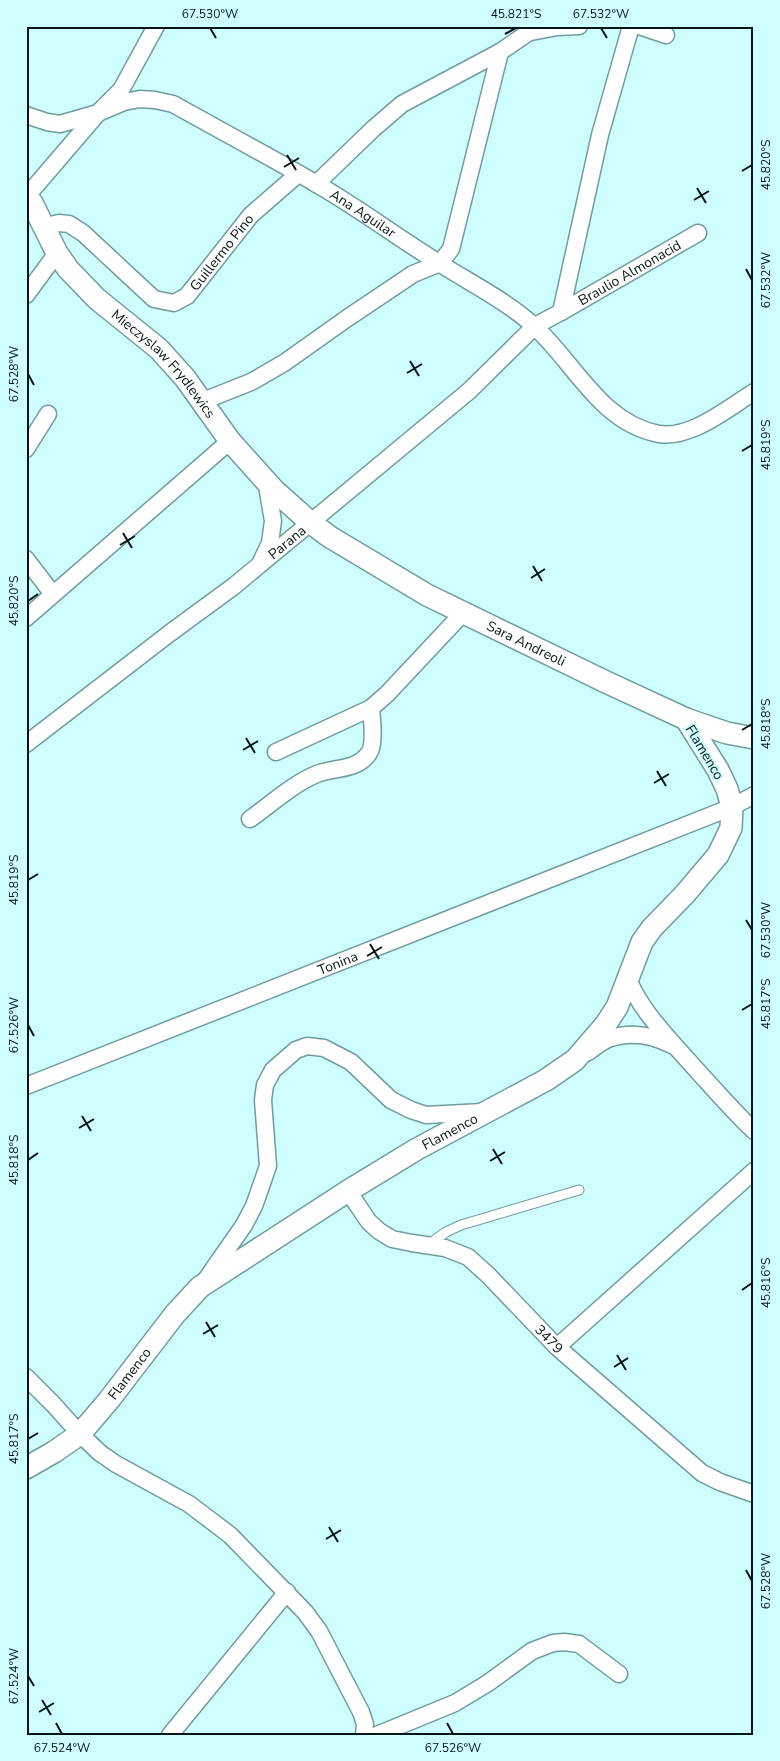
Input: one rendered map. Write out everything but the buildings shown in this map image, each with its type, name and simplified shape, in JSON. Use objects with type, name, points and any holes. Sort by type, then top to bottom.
[{"type":"street","points":[[26,196],[98,113],[121,90],[156,26]]},
{"type":"street","points":[[316,184],[373,128],[402,104],[500,52],[535,29],[579,26]]},
{"type":"street","points":[[561,312],[600,134],[631,26]]},
{"type":"street","points":[[639,26],[666,35]]},
{"type":"street","points":[[203,401],[251,382],[284,363],[413,274],[440,264],[451,249],[500,52]]},
{"type":"street","name":"Ana Aguilar","points":[[26,115],[60,124],[98,113],[124,102],[140,99],[173,104],[316,184],[440,264],[486,291],[535,326],[603,405],[632,425],[659,434],[677,435],[696,428],[752,394]]},
{"type":"street","name":"Guillermo Pino","points":[[43,226],[59,223],[69,224],[83,233],[154,299],[174,303],[186,296],[251,215],[298,174]]},
{"type":"street","name":"Mieczyslaw Frydlewics","points":[[26,196],[57,253],[68,269],[97,299],[158,349],[185,378],[230,441],[274,490],[311,523]]},
{"type":"street","name":"Braulio Almonacid","points":[[535,326],[698,232]]},
{"type":"street","points":[[26,295],[57,253]]},
{"type":"street","name":"Parana","points":[[27,741],[259,566],[469,391],[535,326]]},
{"type":"street","points":[[26,450],[48,414]]},
{"type":"street","points":[[26,618],[230,441]]},
{"type":"street","points":[[259,566],[270,543],[273,520],[266,480]]},
{"type":"street","name":"Sara Andreoli","points":[[311,523],[330,537],[419,590],[463,613],[686,720],[727,733],[754,738]]},
{"type":"street","points":[[26,559],[52,594]]},
{"type":"street","points":[[276,752],[371,708],[387,694],[463,613]]},
{"type":"street","points":[[250,819],[297,786],[318,774],[362,762],[371,752],[371,708]]},
{"type":"street","name":"Flamenco","points":[[26,1468],[80,1434],[109,1400],[175,1314],[200,1287],[348,1191],[417,1149],[546,1080],[575,1060],[606,1024],[617,1007],[642,942],[652,928],[685,894],[718,855],[731,828],[732,807],[727,789],[718,770],[686,720]]},
{"type":"street","name":"Tonina","points":[[26,1086],[732,807],[754,795]]},
{"type":"street","points":[[628,979],[640,1002],[676,1047],[738,1116],[754,1131]]},
{"type":"street","points":[[575,1060],[608,1039],[633,1034],[657,1037],[676,1047]]},
{"type":"street","points":[[200,1287],[244,1225],[254,1206],[268,1166],[263,1100],[265,1084],[273,1070],[296,1050],[308,1046],[324,1048],[351,1062],[391,1100],[426,1115],[487,1112]]},
{"type":"street","points":[[557,1347],[754,1171]]},
{"type":"street","name":"3479","points":[[348,1191],[370,1222],[378,1230],[392,1238],[446,1248],[468,1257],[488,1275],[557,1347],[702,1473],[720,1482],[754,1494]]},
{"type":"street","points":[[26,1377],[80,1434],[100,1452],[116,1464],[189,1504],[223,1530],[287,1592],[319,1631],[362,1712],[365,1724],[364,1735]]},
{"type":"street","points":[[170,1735],[287,1592]]},
{"type":"street","points":[[377,1735],[454,1703],[488,1683],[532,1651],[552,1643],[579,1644],[619,1674]]},
{"type":"lane","points":[[428,1246],[446,1232],[461,1225],[579,1190]]}]
